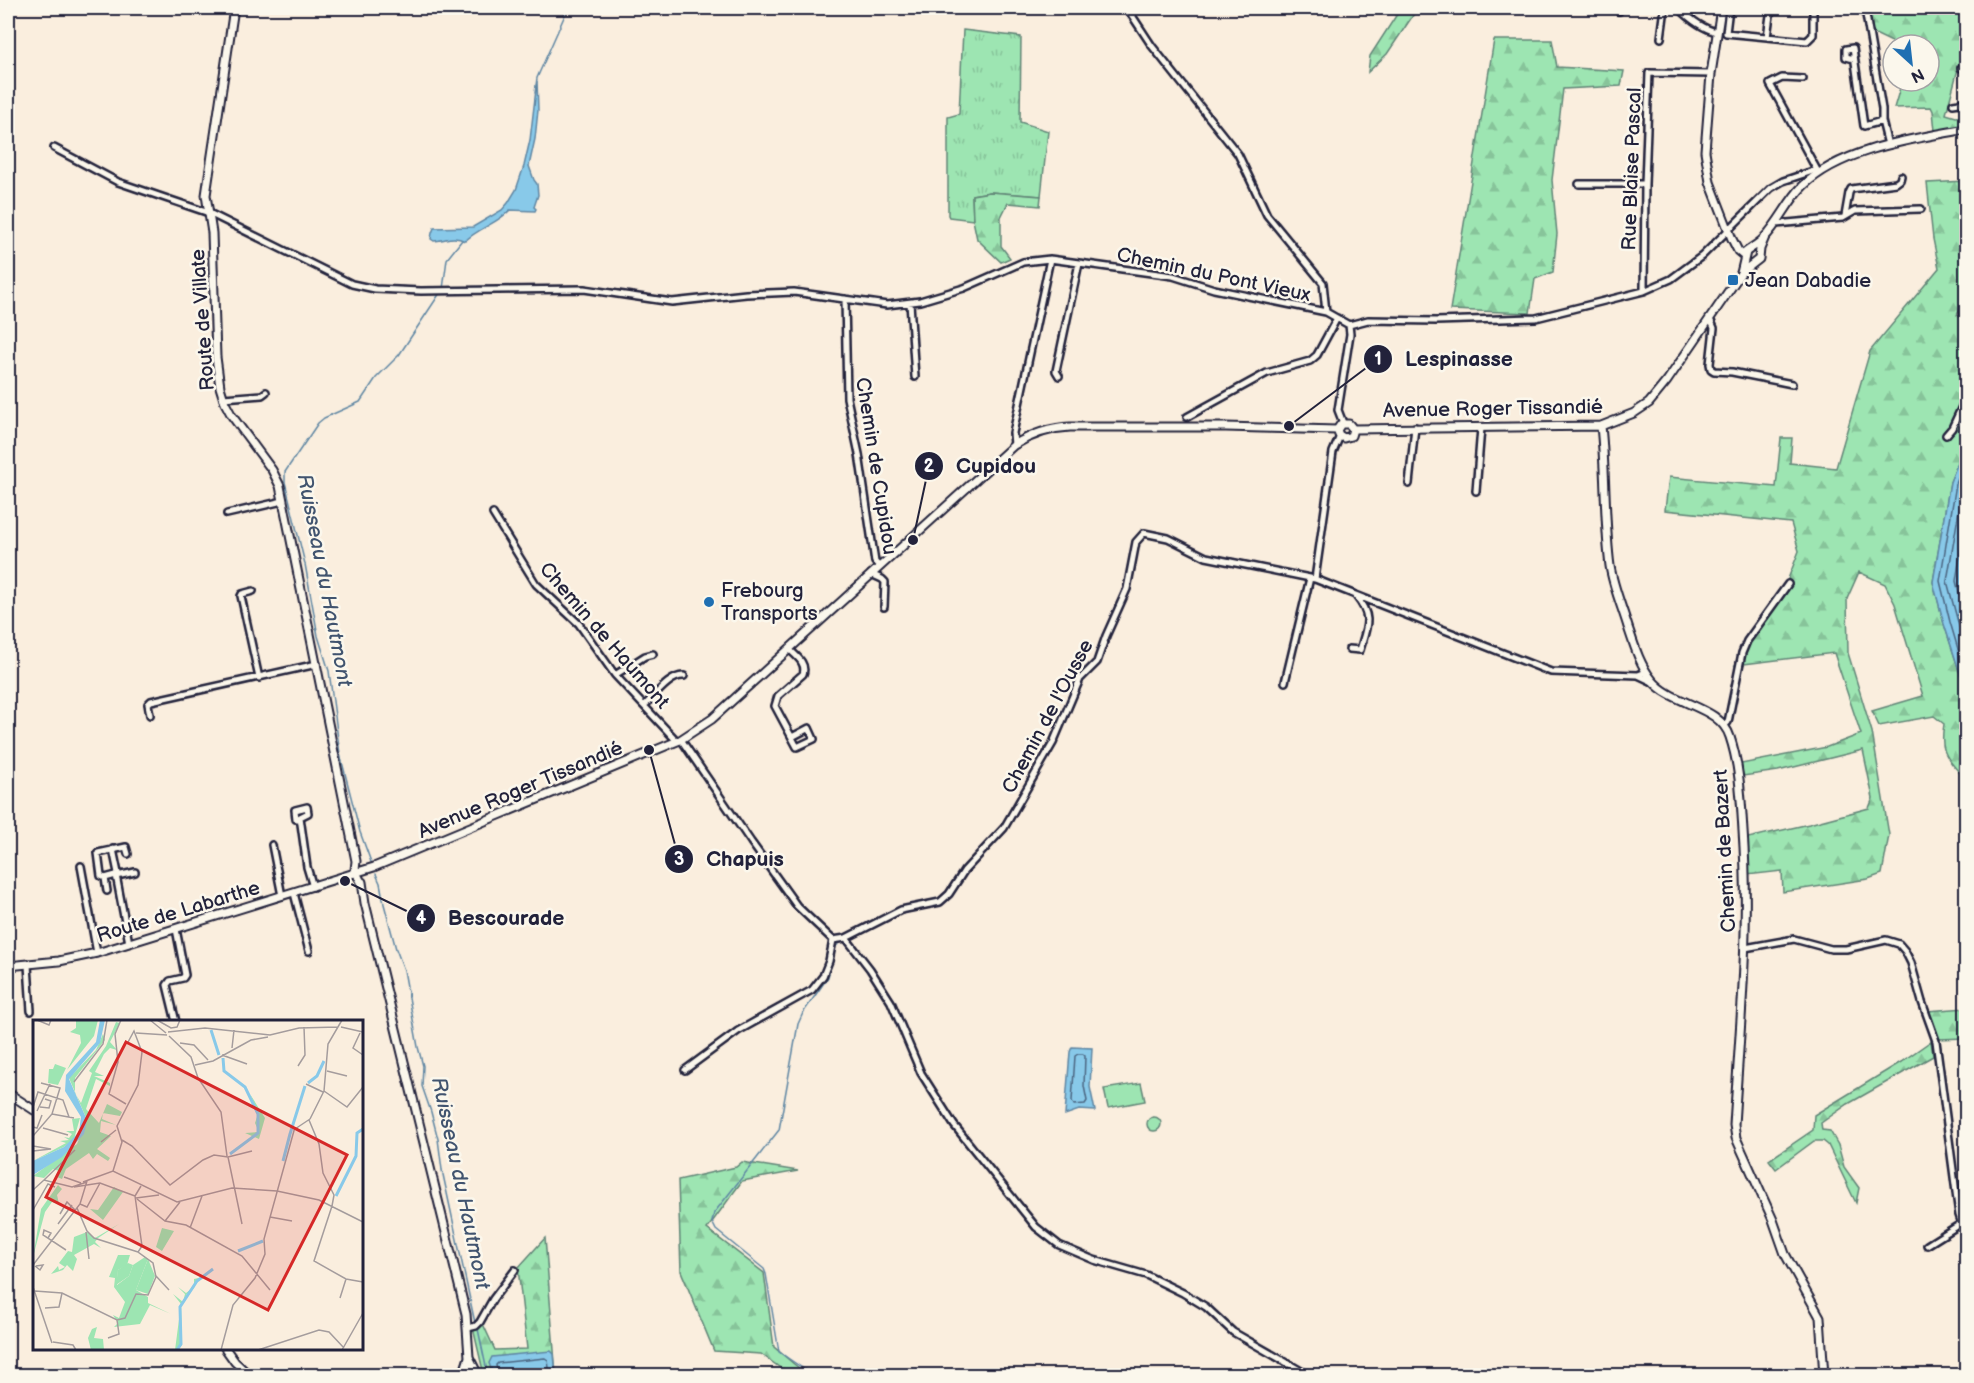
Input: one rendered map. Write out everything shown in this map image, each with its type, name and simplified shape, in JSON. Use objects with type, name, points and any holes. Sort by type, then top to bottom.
[{"type":"street","name":"Route de Villate","points":[[234,8],[206,195],[212,233],[216,357],[220,387],[223,399],[232,416],[277,479],[359,872]]},
{"type":"street","points":[[1127,8],[1152,46],[1238,154],[1267,215],[1323,283],[1326,312]]},
{"type":"street","points":[[1661,38],[1665,8]]},
{"type":"street","points":[[1679,8],[1690,18],[1717,32]]},
{"type":"street","points":[[1720,8],[1711,74],[1705,151],[1710,182],[1738,251],[1747,253],[1757,250],[1760,254]]},
{"type":"street","points":[[1729,8],[1726,33],[1807,41],[1813,35],[1813,8]]},
{"type":"street","points":[[1767,37],[1771,8]]},
{"type":"street","points":[[1865,9],[1882,109],[1882,121],[1888,145]]},
{"type":"street","points":[[1854,59],[1864,126],[1882,121]]},
{"type":"street","name":"Rue Blaise Pascal","points":[[1644,291],[1649,74],[1711,74]]},
{"type":"street","points":[[1803,80],[1782,78],[1770,84],[1817,172]]},
{"type":"street","points":[[1953,105],[1966,102]]},
{"type":"street","points":[[1285,682],[1313,579],[1333,452],[1343,423],[1338,410],[1350,333],[1349,325],[1368,320],[1436,321],[1536,318],[1644,291],[1671,279],[1702,256],[1771,188],[1783,181],[1817,172],[1853,156],[1888,145],[1966,129]]},
{"type":"street","points":[[54,148],[118,182],[209,213]]},
{"type":"street","points":[[1747,253],[1765,237],[1802,187],[1817,172]]},
{"type":"street","points":[[1845,216],[1851,189],[1896,183],[1900,180],[1900,176]]},
{"type":"street","points":[[1579,184],[1645,183]]},
{"type":"street","points":[[1776,224],[1843,218],[1855,211],[1921,209]]},
{"type":"street","name":"Chemin du Pont Vieux","points":[[209,213],[352,284],[375,290],[584,289],[672,302],[746,294],[794,292],[887,305],[910,303],[964,288],[1023,262],[1050,259],[1173,276],[1214,289],[1326,312],[1349,325]]},
{"type":"street","points":[[1747,253],[1748,262],[1753,264],[1757,262],[1765,237]]},
{"type":"street","name":"Avenue Roger Tissandié","points":[[1353,429],[1602,426],[1634,413],[1649,403],[1667,381],[1741,273],[1747,253]]},
{"type":"street","points":[[1014,445],[1013,433],[1050,259]]},
{"type":"street","points":[[1059,376],[1056,371],[1079,263]]},
{"type":"street","name":"Avenue Roger Tissandié","points":[[1741,273],[1753,264]]},
{"type":"street","name":"Chemin de Cupidou","points":[[845,299],[847,398],[875,562],[879,567]]},
{"type":"street","points":[[910,303],[915,377]]},
{"type":"street","points":[[1187,417],[1267,373],[1310,361],[1317,355],[1337,318]]},
{"type":"street","points":[[1710,319],[1714,328],[1711,369],[1792,384]]},
{"type":"street","points":[[223,399],[262,395],[266,392]]},
{"type":"street","points":[[1946,435],[1952,428],[1966,398]]},
{"type":"street","points":[[1339,433],[1344,438],[1352,434],[1353,429],[1349,424],[1343,423]]},
{"type":"street","points":[[1602,426],[1610,567],[1631,636],[1646,672],[1655,684],[1677,699],[1711,714],[1725,725],[1728,722],[1742,654],[1748,641],[1788,584]]},
{"type":"street","name":"Avenue Roger Tissandié","points":[[359,872],[680,740],[712,719],[1014,445],[1035,433],[1056,428],[1226,427],[1339,433]]},
{"type":"street","points":[[1409,484],[1415,427]]},
{"type":"street","points":[[1476,491],[1481,428]]},
{"type":"street","points":[[227,514],[283,501]]},
{"type":"street","name":"Chemin de Haumont","points":[[493,514],[536,584],[579,624],[615,675],[675,739],[680,740],[797,906],[833,940]]},
{"type":"street","name":"Chemin de l'Ousse","points":[[833,940],[846,938],[901,910],[940,902],[949,894],[964,871],[1004,828],[1053,743],[1080,679],[1096,662],[1127,589],[1136,542],[1144,533],[1168,538],[1206,557],[1313,579],[1551,672],[1638,675],[1646,672]]},
{"type":"street","points":[[871,574],[885,582],[884,607]]},
{"type":"street","points":[[253,591],[242,594],[242,596],[259,678]]},
{"type":"street","points":[[1349,649],[1360,650],[1367,622],[1365,608],[1355,596]]},
{"type":"street","points":[[789,649],[804,664],[805,669],[803,674],[778,696],[775,706],[792,737]]},
{"type":"street","points":[[615,675],[645,656],[653,654]]},
{"type":"street","points":[[150,715],[148,704],[151,701],[317,664]]},
{"type":"street","name":"Chemin de l'Ousse","points":[[1638,675],[1655,684]]},
{"type":"street","points":[[645,705],[671,681],[678,676],[684,676]]},
{"type":"street","name":"Chemin de Bazert","points":[[1725,725],[1736,759],[1740,783],[1747,897],[1734,1125],[1736,1138],[1773,1220],[1785,1254],[1820,1317],[1824,1376]]},
{"type":"street","points":[[300,819],[307,867],[313,887]]},
{"type":"street","points":[[272,845],[282,896]]},
{"type":"street","points":[[107,891],[97,854],[126,847],[128,854]]},
{"type":"street","points":[[113,849],[129,943]]},
{"type":"street","points":[[81,866],[97,953]]},
{"type":"street","points":[[105,878],[135,872]]},
{"type":"street","points":[[359,872],[463,1302],[468,1328],[469,1372]]},
{"type":"street","name":"Route de Labarthe","points":[[8,966],[73,959],[97,953],[359,872]]},
{"type":"street","points":[[294,892],[309,951]]},
{"type":"street","points":[[176,1020],[167,985],[170,981],[183,978],[185,975],[177,929]]},
{"type":"street","points":[[846,938],[870,969],[891,1002],[921,1073],[954,1125],[1036,1227],[1059,1245],[1094,1260],[1146,1275],[1183,1293],[1206,1307],[1233,1332],[1310,1376]]},
{"type":"street","points":[[1745,948],[1794,939],[1831,949],[1846,949],[1886,940],[1899,944],[1905,951],[1936,1041],[1954,1183],[1966,1236]]},
{"type":"street","points":[[685,1070],[738,1031],[816,986],[826,969],[833,940]]},
{"type":"street","points":[[28,965],[31,1011]]},
{"type":"street","points":[[8,1093],[33,1109]]},
{"type":"street","points":[[1928,1245],[1962,1223]]},
{"type":"street","points":[[468,1328],[480,1322],[493,1299],[515,1270]]},
{"type":"street","points":[[226,1350],[250,1376]]},
{"type":"green space","points":[[1401,8],[1418,8],[1387,54],[1368,72],[1370,56]]},
{"type":"green space","points":[[1866,8],[1966,8],[1962,54],[1946,114],[1956,117],[1966,116],[1966,125],[1935,131],[1931,107],[1894,108],[1898,93],[1941,93],[1941,33],[1881,33],[1881,37],[1873,33]]},
{"type":"green space","points":[[963,30],[1021,37],[1020,122],[1048,131],[1041,196],[990,192],[972,195],[973,220],[948,215],[948,117],[959,114]]},
{"type":"green space","points":[[1494,40],[1552,40],[1557,67],[1624,71],[1621,86],[1563,89],[1552,180],[1557,234],[1553,272],[1535,279],[1530,313],[1450,310]]},
{"type":"green space","points":[[1966,181],[1966,299],[1957,315],[1966,320],[1966,443],[1950,482],[1933,582],[1966,692],[1966,772],[1960,773],[1950,762],[1943,746],[1944,724],[1934,716],[1879,726],[1872,711],[1923,696],[1895,604],[1885,584],[1859,572],[1847,599],[1848,653],[1872,732],[1889,835],[1882,874],[1868,879],[1783,892],[1782,871],[1747,875],[1748,838],[1869,808],[1873,798],[1863,750],[1778,771],[1743,776],[1741,764],[1827,747],[1861,734],[1834,653],[1735,665],[1786,584],[1799,551],[1791,523],[1665,510],[1669,477],[1776,487],[1781,438],[1792,438],[1790,463],[1836,468],[1870,351],[1939,268],[1933,239],[1927,183]]},
{"type":"green space","points":[[990,192],[1041,196],[1040,206],[1008,203],[1001,217],[1001,246],[1010,258],[1001,262],[977,239],[973,220],[972,195]]},
{"type":"green space","points":[[1966,1008],[1966,1038],[1938,1039],[1927,1011]]},
{"type":"green space","points":[[1931,1041],[1933,1056],[1848,1104],[1821,1123],[1822,1130],[1830,1131],[1838,1145],[1844,1167],[1859,1188],[1856,1203],[1828,1145],[1823,1141],[1814,1141],[1776,1169],[1769,1160],[1813,1130],[1814,1115]]},
{"type":"green space","points":[[1141,1083],[1145,1101],[1108,1108],[1104,1089]]},
{"type":"green space","points":[[1154,1117],[1159,1119],[1161,1124],[1159,1129],[1154,1131],[1149,1129],[1147,1124],[1149,1119]]},
{"type":"green space","points":[[742,1162],[798,1171],[742,1181],[707,1229],[764,1273],[774,1347],[807,1375],[790,1375],[761,1354],[714,1351],[681,1271],[678,1180],[736,1167]]},
{"type":"green space","points":[[545,1238],[556,1375],[484,1375],[473,1328],[483,1324],[495,1350],[527,1349],[518,1268]]},
{"type":"water","points":[[537,81],[538,110],[529,166],[537,184],[538,195],[535,211],[510,210],[465,241],[454,238],[434,241],[431,239],[434,228],[473,227],[502,210],[508,203],[516,190],[524,166],[530,140]]},
{"type":"water","points":[[1966,443],[1966,692],[1933,582],[1950,482]]},
{"type":"water","points":[[1072,1047],[1092,1048],[1090,1087],[1095,1111],[1079,1110],[1065,1115],[1070,1052]]},
{"type":"water","points":[[551,1351],[554,1354],[556,1375],[493,1375],[489,1363],[492,1357]]},
{"type":"waterway","name":"Ruisseau du Hautmont","points":[[535,93],[537,78],[568,8]]},
{"type":"waterway","name":"Ruisseau du Hautmont","points":[[443,289],[447,259],[462,240]]},
{"type":"waterway","name":"Ruisseau du Hautmont","points":[[371,862],[360,832],[340,754],[329,671],[318,636],[305,564],[285,482],[285,472],[318,423],[360,402],[376,378],[399,355],[440,293]]},
{"type":"waterway","name":"Ruisseau du Hautmont","points":[[376,874],[404,970],[423,1066],[422,1086],[438,1139],[442,1170],[475,1323]]},
{"type":"waterway","points":[[814,1376],[779,1352],[764,1269],[716,1230],[712,1222],[714,1213],[779,1130],[798,1024],[828,977],[836,946],[845,940]]},
{"type":"waterway","name":"Ruisseau du Hautmont","points":[[478,1329],[488,1376]]},
{"type":"place","name":"Jean Dabadie","points":[[1733,280]]},
{"type":"place","name":"Lespinasse","points":[[1289,426]]},
{"type":"place","name":"Cupidou","points":[[913,540]]},
{"type":"place","name":"Frebourg Transports","points":[[709,602]]},
{"type":"place","name":"Chapuis","points":[[649,750]]},
{"type":"place","name":"Bescourade","points":[[345,881]]}]
